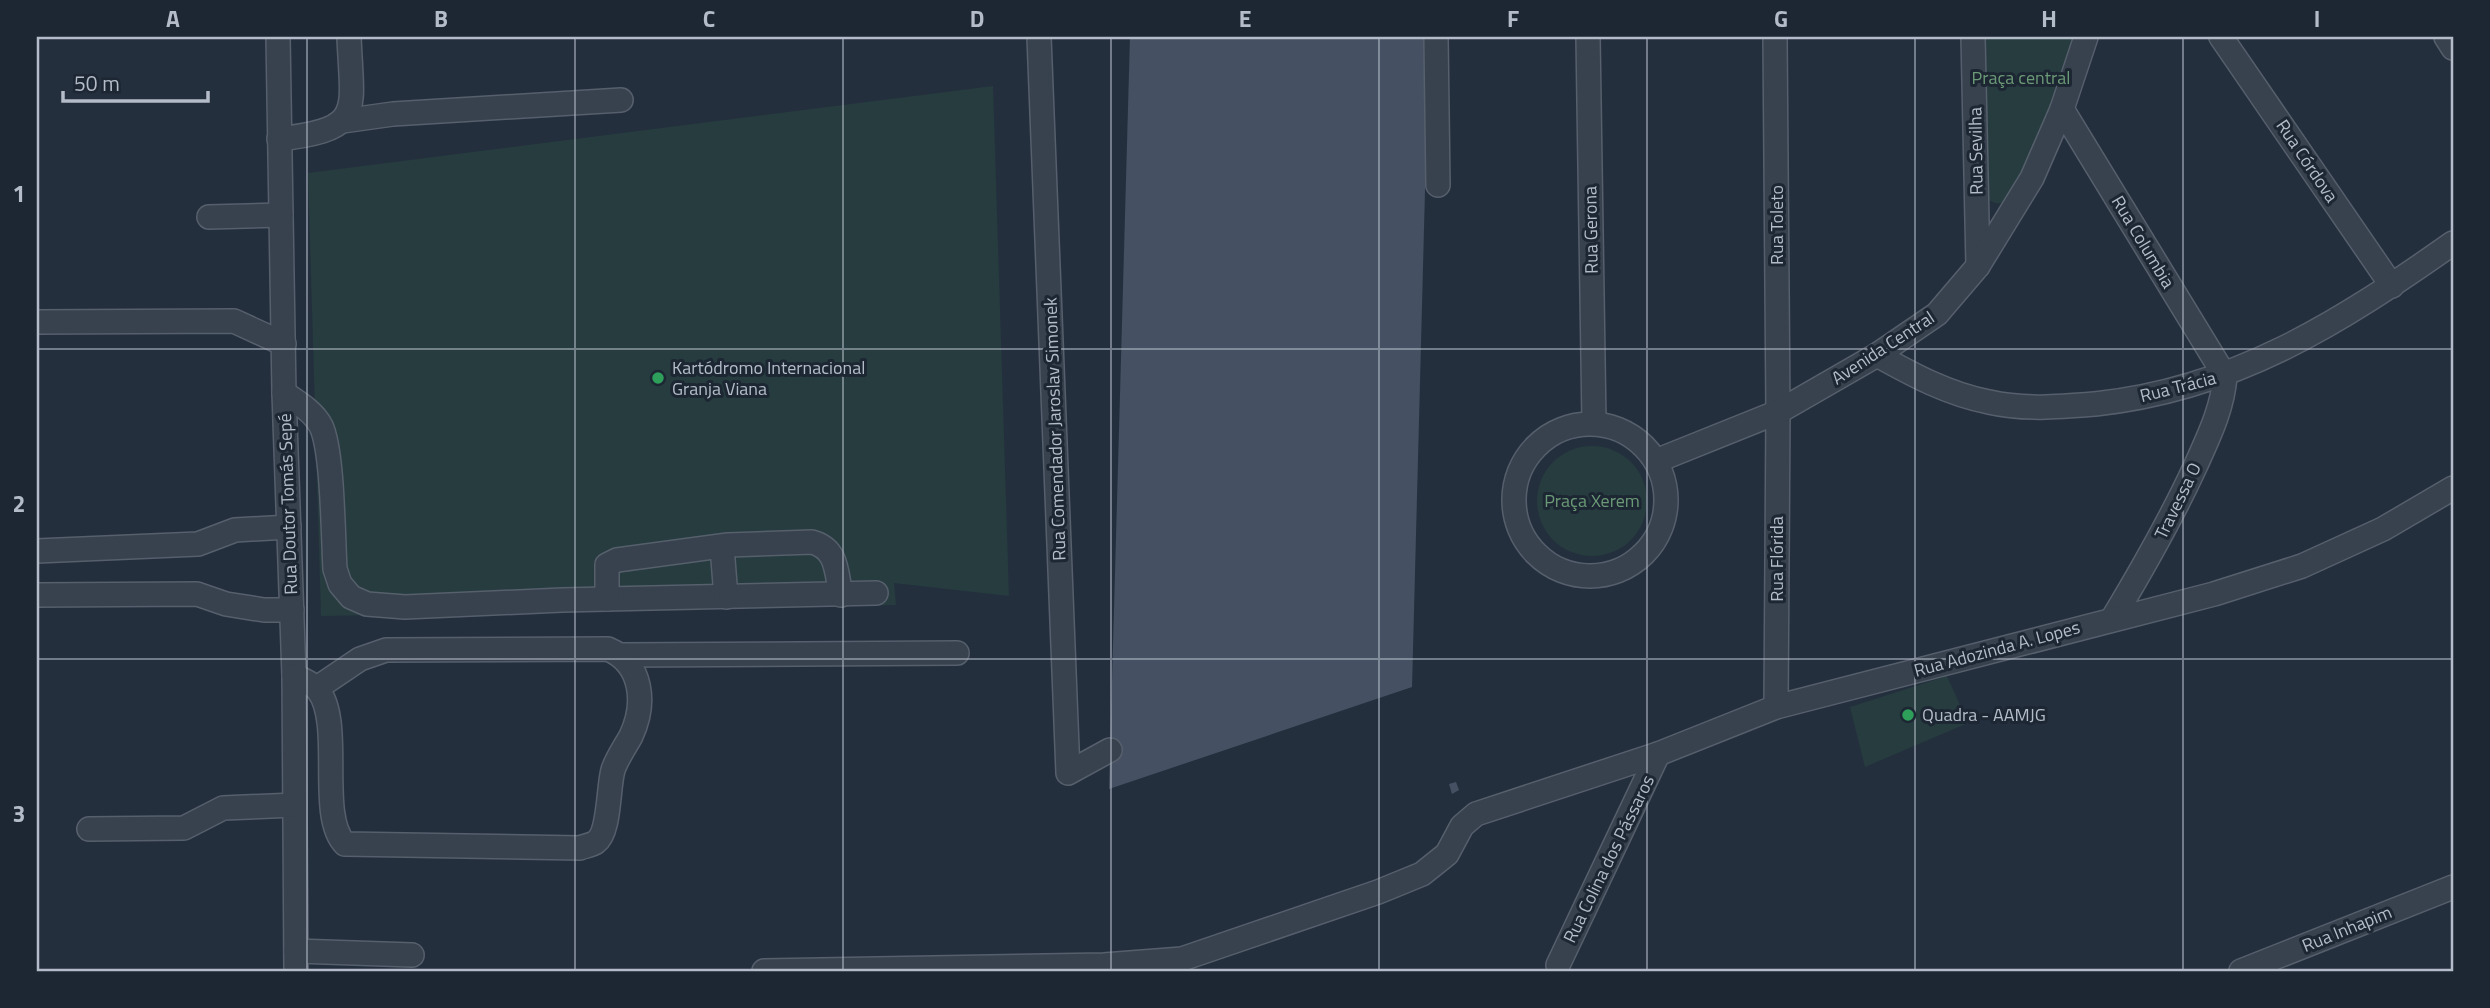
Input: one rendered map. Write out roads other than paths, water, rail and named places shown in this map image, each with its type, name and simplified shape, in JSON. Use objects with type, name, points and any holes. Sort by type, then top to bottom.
[{"type":"street","name":"Rua Doutor Tomás Sepé","points":[[278,37],[284,393],[295,676],[296,961]]},
{"type":"street","points":[[279,139],[311,135],[336,128],[343,121],[351,99],[349,37]]},
{"type":"street","name":"Rua Comendador Jaroslav Simonek","points":[[1039,37],[1068,773],[1110,750]]},
{"type":"street","points":[[1436,37],[1438,185]]},
{"type":"street","name":"Rua Gerona","points":[[1588,37],[1594,423]]},
{"type":"street","name":"Rua Toleto","points":[[1775,37],[1778,412]]},
{"type":"street","name":"Rua Sevilha","points":[[1973,37],[1978,266]]},
{"type":"street","name":"Avenida Central","points":[[1656,461],[1778,412],[1877,355],[1937,313],[1978,266],[2032,178],[2062,109],[2086,37]]},
{"type":"street","name":"Rua Córdova","points":[[2221,37],[2392,286]]},
{"type":"street","points":[[2446,37],[2453,48]]},
{"type":"street","points":[[343,121],[393,114],[621,100]]},
{"type":"street","name":"Rua Columbia","points":[[2062,109],[2225,376]]},
{"type":"street","points":[[209,217],[281,215]]},
{"type":"street","name":"Rua Trácia","points":[[1877,355],[1951,392],[2014,407],[2052,408],[2119,401],[2225,376],[2305,338],[2392,286],[2453,243]]},
{"type":"street","points":[[37,322],[234,321],[284,344]]},
{"type":"street","name":"Travessa O","points":[[2113,618],[2164,534],[2222,401],[2225,376]]},
{"type":"street","points":[[284,393],[311,413],[321,425],[327,452],[335,569],[340,584],[351,597],[367,604],[405,607],[876,593]]},
{"type":"street","name":"Rua Flórida","points":[[1776,707],[1778,412]]},
{"type":"street","points":[[1594,423],[1619,429],[1629,435],[1640,442],[1656,461],[1665,485],[1666,510],[1658,535],[1643,555],[1622,570],[1598,577],[1573,575],[1549,566],[1530,549],[1518,527],[1513,502],[1517,477],[1528,454],[1546,436],[1569,426],[1594,423]]},
{"type":"street","name":"Rua Adozinda A. Lopes","points":[[764,971],[1030,969],[1182,959],[1378,892],[1437,864],[1447,854],[1462,827],[1476,814],[1658,754],[1776,707],[2214,594],[2302,566],[2393,523],[2453,488]]},
{"type":"street","points":[[37,551],[198,544],[235,530],[289,527]]},
{"type":"street","points":[[607,599],[607,565],[617,560],[722,547],[812,542],[824,545],[836,565],[841,595]]},
{"type":"street","points":[[722,547],[726,597]]},
{"type":"street","points":[[37,595],[197,594],[226,604],[264,610],[292,610]]},
{"type":"street","points":[[317,688],[360,659],[386,650],[608,649],[622,655],[957,653]]},
{"type":"street","points":[[295,676],[317,688],[326,709],[336,829],[345,844],[580,848],[596,843],[602,834],[614,768],[632,733],[638,675],[622,655]]},
{"type":"street","name":"Rua Colina dos Pássaros","points":[[1558,965],[1658,754]]},
{"type":"street","points":[[89,829],[184,828],[223,808],[295,805]]},
{"type":"street","name":"Rua Inhapim","points":[[2241,971],[2453,887]]},
{"type":"street","points":[[296,961],[412,955]]},
{"type":"place","name":"Kartódromo Internacional Granja Viana","points":[[658,378]]},
{"type":"place","name":"Quadra - AAMJG","points":[[1908,715]]},
{"type":"park label","name":"Praça central","points":[[2021,78]]},
{"type":"park label","name":"Praça Xerem","points":[[1592,501]]}]
